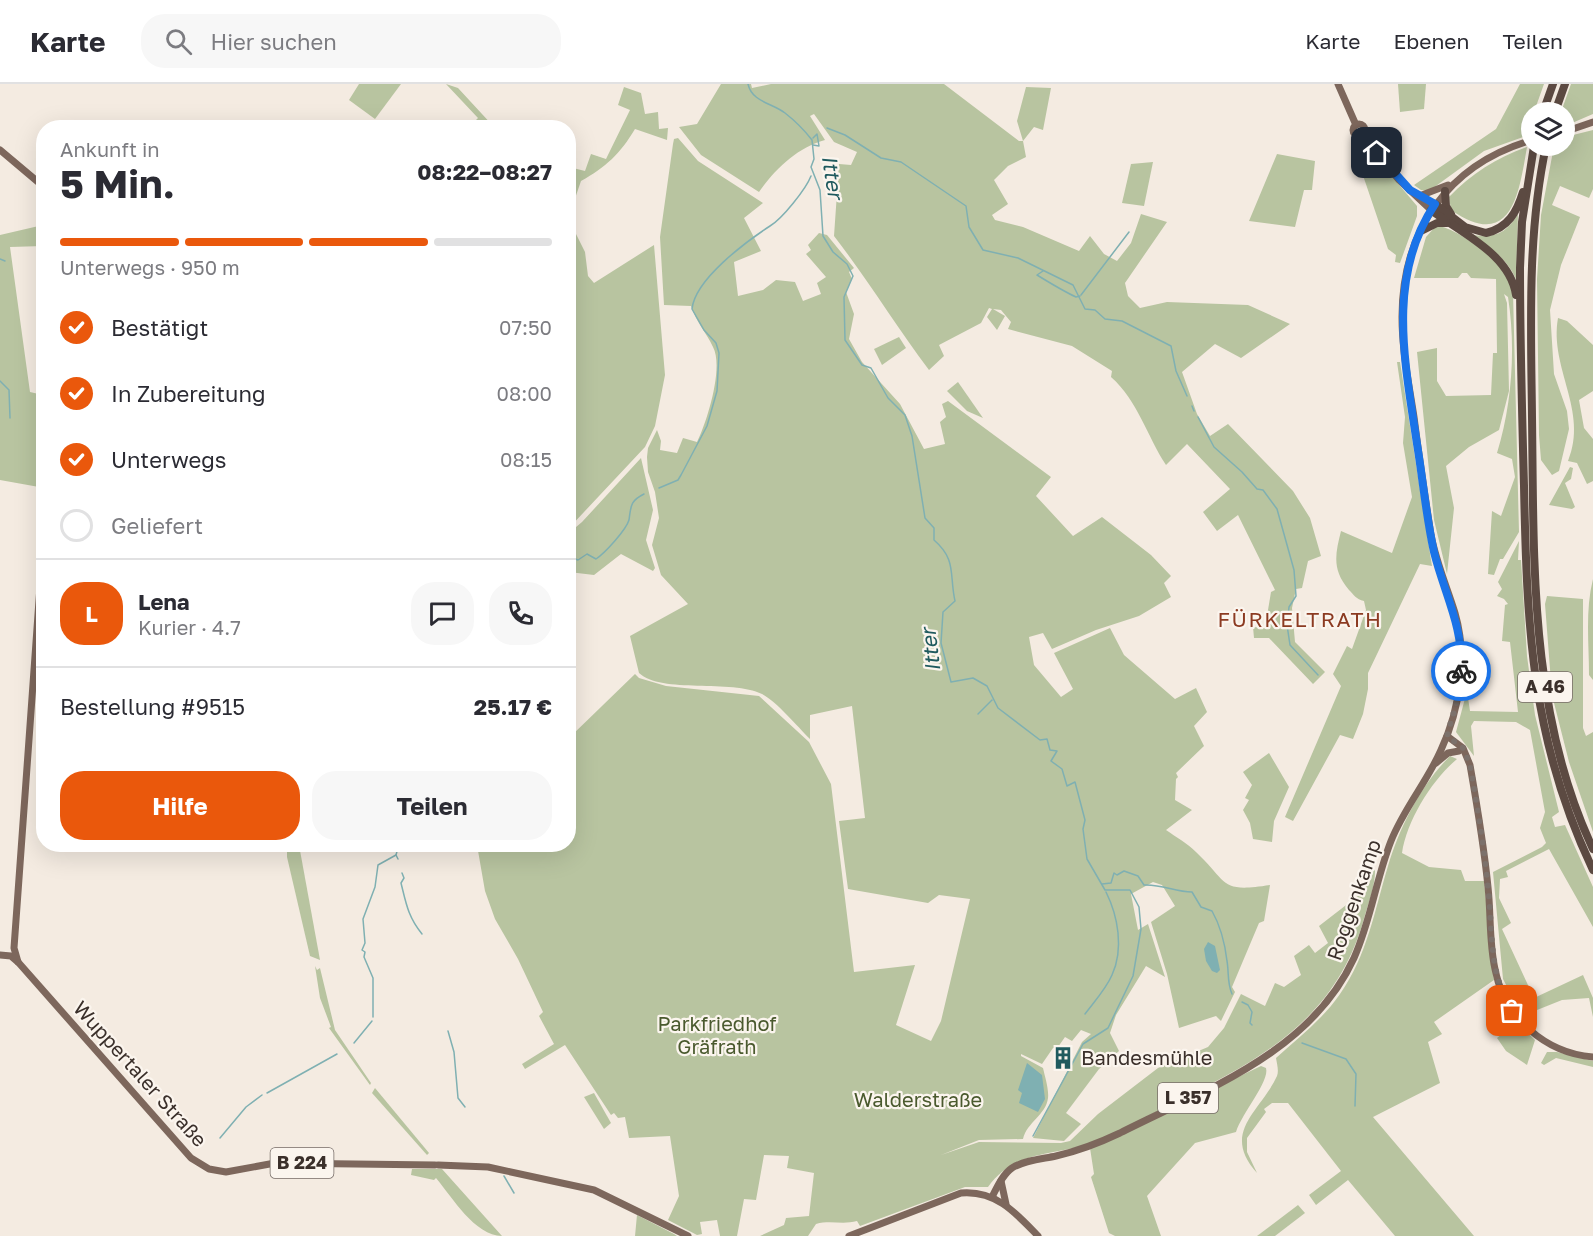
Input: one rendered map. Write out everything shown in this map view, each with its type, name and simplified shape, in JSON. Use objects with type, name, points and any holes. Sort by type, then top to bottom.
[{"type":"highway","points":[[1547,102],[1553,84]]},
{"type":"highway","points":[[1559,102],[1565,85]]},
{"type":"highway","name":"A 46","points":[[1532,156],[1528,173],[1520,268],[1520,336],[1525,532],[1534,680],[1544,733],[1558,787],[1593,870]]},
{"type":"highway","name":"A 46","points":[[1544,156],[1536,201],[1532,265],[1533,508],[1544,680],[1554,735],[1568,784],[1593,849]]},
{"type":"highway","points":[[1421,231],[1437,223],[1450,220],[1474,231],[1486,233],[1500,228],[1515,211],[1528,173]]},
{"type":"highway","points":[[1445,191],[1450,220]]},
{"type":"highway","points":[[1433,207],[1489,252],[1511,276],[1516,294],[1520,336]]},
{"type":"main road","points":[[1338,84],[1356,125],[1361,124],[1365,127],[1362,135],[1410,190],[1433,207]]},
{"type":"main road","points":[[1575,128],[1593,122]]},
{"type":"main road","name":"L 357","points":[[1446,740],[1456,705],[1461,667],[1458,624],[1431,535],[1404,349],[1403,293],[1421,231],[1433,207],[1445,191],[1488,157],[1521,143]]},
{"type":"main road","points":[[0,150],[36,180]]},
{"type":"main road","points":[[1422,195],[1453,183]]},
{"type":"main road","points":[[1410,190],[1422,195],[1433,207]]},
{"type":"main road","points":[[18,962],[14,948],[36,642]]},
{"type":"main road","points":[[1446,740],[1463,753],[1471,767],[1485,860],[1492,956],[1501,992],[1520,1021],[1543,1040],[1564,1051],[1593,1057]]},
{"type":"main road","name":"Roggenkamp","points":[[992,1197],[1008,1171],[1019,1164],[1088,1147],[1137,1124],[1255,1064],[1302,1030],[1331,997],[1354,958],[1368,920],[1391,840],[1408,805],[1446,740]]},
{"type":"main road","points":[[1434,764],[1448,753],[1463,753]]},
{"type":"main road","points":[[3,957],[14,948]]},
{"type":"main road","points":[[3,957],[18,962]]},
{"type":"main road","name":"Wuppertaler Straße","points":[[18,962],[200,1165],[229,1172],[274,1163],[488,1167],[594,1190],[688,1236]]},
{"type":"main road","points":[[1001,1181],[1006,1205]]},
{"type":"main road","points":[[849,1236],[961,1193],[992,1197],[1006,1205],[1038,1236]]},
{"type":"green space","points":[[359,84],[401,84],[375,119],[349,100]]},
{"type":"green space","points":[[446,84],[458,88],[488,120],[476,120],[478,118]]},
{"type":"green space","points":[[721,84],[751,84],[752,88],[771,84],[944,84],[1019,141],[1023,141],[1026,157],[1008,166],[994,180],[1008,204],[992,215],[995,220],[1023,227],[1079,251],[1090,236],[1104,254],[1117,261],[1131,243],[1141,214],[1167,222],[1125,283],[1128,296],[1140,308],[1167,302],[1248,305],[1290,324],[1241,358],[1215,344],[1182,372],[1197,414],[1210,436],[1228,424],[1293,491],[1310,518],[1321,556],[1308,561],[1302,588],[1296,589],[1292,608],[1295,642],[1325,672],[1313,684],[1269,638],[1254,638],[1253,627],[1265,628],[1271,592],[1275,590],[1238,515],[1217,531],[1203,512],[1230,489],[1187,444],[1166,465],[1135,408],[1111,377],[1112,371],[1072,346],[1008,329],[1011,322],[1001,310],[993,309],[1005,316],[997,330],[987,317],[992,309],[989,308],[981,323],[939,345],[944,356],[929,370],[834,236],[839,164],[851,165],[857,152],[834,142],[814,114],[810,116],[825,140],[805,148],[788,160],[759,192],[701,155],[679,127],[697,124]]},
{"type":"green space","points":[[1398,84],[1426,84],[1424,109],[1400,112]]},
{"type":"green space","points":[[1520,84],[1544,84],[1538,102],[1521,102],[1521,138],[1484,151],[1429,191],[1421,190],[1414,185],[1496,129]]},
{"type":"green space","points":[[1571,84],[1593,84],[1593,114],[1575,122],[1575,102],[1565,102]]},
{"type":"green space","points":[[624,87],[641,93],[645,114],[658,112],[659,129],[668,128],[667,140],[635,129],[612,159],[581,181],[576,196],[576,169],[585,171],[591,154],[606,159],[630,110],[618,105]]},
{"type":"green space","points":[[1026,87],[1051,88],[1043,130],[1034,127],[1023,141],[1017,121]]},
{"type":"green space","points":[[1593,130],[1593,189],[1589,198],[1560,186],[1552,205],[1580,217],[1561,265],[1550,310],[1554,374],[1567,411],[1569,429],[1559,471],[1552,475],[1541,460],[1539,435],[1537,279],[1541,215],[1552,156],[1575,156],[1575,134]]},
{"type":"green space","points":[[678,138],[698,161],[763,203],[744,218],[761,251],[734,262],[738,296],[763,290],[776,280],[795,282],[803,301],[821,294],[817,283],[826,277],[806,254],[811,250],[808,245],[819,233],[827,235],[854,268],[849,272],[852,279],[846,292],[854,314],[849,339],[862,362],[900,404],[924,449],[945,444],[940,422],[946,417],[942,404],[948,401],[1051,477],[1036,496],[1073,536],[1102,517],[1151,555],[1171,576],[1164,583],[1171,597],[1139,616],[1096,630],[1052,649],[1043,633],[1029,637],[1034,665],[1061,697],[1073,689],[1054,653],[1110,628],[1124,655],[1175,699],[1196,688],[1207,712],[1194,726],[1204,746],[1176,773],[1178,777],[1175,800],[1192,810],[1166,830],[1193,849],[1226,883],[1242,888],[1270,885],[1264,921],[1259,923],[1232,987],[1235,992],[1221,1021],[1216,1016],[1179,1028],[1167,974],[1151,922],[1175,906],[1162,885],[1153,882],[1131,894],[1138,930],[1148,924],[1165,977],[1146,966],[1116,1015],[1110,1033],[1119,1051],[1099,1069],[1066,1113],[1081,1124],[1064,1141],[1033,1138],[1082,1042],[1091,1034],[1081,1030],[1072,1041],[1065,1037],[1058,1047],[1053,1048],[1042,1064],[1021,1054],[1043,1068],[1048,1094],[1047,1104],[1028,1128],[1023,1139],[979,1140],[941,1155],[979,1142],[1061,1143],[1070,1141],[1098,1114],[1158,1068],[1208,1047],[1224,1028],[1241,994],[1265,1006],[1275,983],[1284,987],[1301,975],[1294,956],[1309,945],[1315,953],[1328,943],[1319,926],[1363,892],[1371,865],[1375,871],[1372,893],[1353,951],[1336,981],[1316,1008],[1293,1031],[1267,1051],[1207,1086],[1107,1137],[1082,1146],[1038,1155],[1011,1166],[999,1174],[988,1187],[965,1187],[860,1226],[857,1221],[816,1224],[808,1236],[760,1236],[784,1225],[786,1218],[809,1216],[814,1173],[787,1168],[789,1156],[764,1155],[756,1200],[744,1199],[737,1236],[720,1236],[717,1220],[700,1222],[702,1234],[697,1235],[668,1220],[679,1196],[670,1136],[629,1138],[625,1117],[618,1118],[614,1113],[611,1115],[565,1045],[525,1069],[522,1064],[554,1044],[539,1016],[543,1012],[518,959],[495,919],[485,891],[478,852],[576,852],[576,731],[635,674],[639,678],[666,686],[759,696],[809,742],[831,784],[854,972],[915,965],[896,1025],[931,1041],[941,1021],[970,899],[939,895],[928,903],[848,889],[839,821],[865,818],[852,706],[810,715],[810,739],[780,708],[762,694],[733,687],[663,683],[639,673],[630,636],[688,604],[661,575],[652,545],[659,518],[655,492],[648,472],[648,448],[657,430],[661,441],[660,450],[677,453],[683,438],[697,442],[713,394],[717,367],[713,347],[691,306],[664,305],[660,237],[674,139]]},
{"type":"green space","points":[[1352,139],[1362,141],[1417,206],[1417,216],[1400,263],[1395,262],[1396,255],[1388,249],[1353,146]]},
{"type":"green space","points":[[1521,149],[1521,156],[1525,156],[1516,198],[1509,212],[1500,221],[1487,224],[1471,221],[1451,210],[1449,197],[1476,174],[1505,156]]},
{"type":"green space","points":[[1277,154],[1315,161],[1312,190],[1304,190],[1295,227],[1249,221]]},
{"type":"green space","points":[[1153,162],[1144,206],[1122,203],[1131,164]]},
{"type":"green space","points":[[1518,214],[1516,279],[1502,259],[1469,234],[1484,236],[1497,234],[1508,227]]},
{"type":"green space","points":[[1436,226],[1453,231],[1494,260],[1507,274],[1513,292],[1519,532],[1503,559],[1500,559],[1494,575],[1488,574],[1492,511],[1501,516],[1515,477],[1512,459],[1497,453],[1506,415],[1511,376],[1512,336],[1508,297],[1504,294],[1507,303],[1509,391],[1499,430],[1469,447],[1446,466],[1454,508],[1447,574],[1434,520],[1417,352],[1437,348],[1437,381],[1446,396],[1491,395],[1493,353],[1497,353],[1496,279],[1471,278],[1467,273],[1462,273],[1458,278],[1414,278],[1426,237]]},
{"type":"green space","points":[[36,227],[36,246],[10,247],[30,392],[36,393],[36,486],[0,480],[0,235]]},
{"type":"green space","points":[[576,234],[585,252],[588,276],[594,283],[654,245],[665,375],[655,426],[645,447],[576,521]]},
{"type":"green space","points":[[1558,318],[1567,321],[1593,345],[1593,391],[1579,400],[1584,428],[1593,439],[1593,481],[1587,484],[1577,463],[1568,461],[1573,443],[1574,425],[1559,354]]},
{"type":"green space","points":[[899,337],[906,348],[882,365],[874,349]]},
{"type":"green space","points":[[1397,362],[1400,362],[1432,566],[1420,564],[1368,673],[1368,689],[1363,714],[1353,739],[1340,735],[1293,821],[1285,817],[1341,686],[1333,674],[1347,646],[1352,649],[1366,610],[1364,601],[1349,590],[1337,569],[1336,555],[1341,531],[1392,553],[1412,497],[1403,443],[1405,417]]},
{"type":"green space","points":[[958,382],[983,418],[967,411],[947,391]]},
{"type":"green space","points":[[641,458],[653,510],[646,540],[655,568],[653,571],[621,554],[594,575],[576,573],[576,527]]},
{"type":"green space","points":[[1570,467],[1573,468],[1571,479],[1565,483],[1575,507],[1572,509],[1549,505]]},
{"type":"green space","points":[[1519,541],[1518,560],[1521,560],[1527,656],[1535,715],[1559,812],[1552,817],[1555,827],[1565,825],[1593,887],[1593,927],[1549,849],[1506,871],[1508,877],[1500,879],[1499,898],[1511,923],[1502,929],[1534,998],[1583,975],[1593,998],[1593,1017],[1589,998],[1562,1000],[1522,1016],[1503,979],[1493,872],[1546,843],[1540,828],[1545,812],[1530,730],[1516,722],[1474,721],[1471,726],[1474,756],[1456,732],[1467,691],[1470,711],[1518,712],[1510,642],[1502,641],[1505,605],[1508,604],[1497,596],[1502,589],[1498,582]]},
{"type":"green space","points":[[1593,579],[1593,680],[1589,675],[1588,627]]},
{"type":"green space","points":[[1547,596],[1583,599],[1583,728],[1586,736],[1593,732],[1593,832],[1569,762],[1552,695],[1545,604]]},
{"type":"green space","points":[[1269,753],[1289,787],[1274,821],[1272,842],[1253,839],[1250,823],[1243,810],[1249,800],[1245,798],[1252,785],[1243,772]]},
{"type":"green space","points":[[1450,756],[1457,759],[1430,789],[1422,802],[1409,827],[1402,853],[1429,867],[1461,870],[1465,881],[1484,881],[1494,980],[1434,1022],[1442,1034],[1428,1042],[1440,1083],[1373,1117],[1474,1236],[1395,1236],[1348,1180],[1316,1205],[1309,1195],[1341,1171],[1288,1103],[1272,1103],[1264,1109],[1266,1112],[1247,1138],[1247,1152],[1257,1173],[1242,1145],[1243,1134],[1247,1122],[1277,1076],[1276,1058],[1326,1012],[1349,979],[1364,948],[1388,866],[1405,821],[1430,780]]},
{"type":"green space","points":[[287,852],[300,852],[320,960],[310,956]]},
{"type":"green space","points":[[315,966],[317,970],[320,968],[335,1030],[371,1083],[370,1085],[329,1028],[331,1027],[320,998]]},
{"type":"green space","points":[[1512,1017],[1535,1040],[1527,1065],[1506,1051],[1497,1038],[1508,1029],[1508,1021]]},
{"type":"green space","points":[[1547,1052],[1557,1052],[1593,1061],[1593,1067],[1556,1058],[1544,1065],[1541,1063]]},
{"type":"green space","points":[[1261,1066],[1266,1068],[1264,1081],[1236,1132],[1195,1143],[1147,1196],[1161,1236],[1115,1236],[1109,1233],[1091,1177],[1094,1174],[1090,1148]]},
{"type":"green space","points":[[375,1088],[429,1153],[427,1155],[372,1093]]},
{"type":"green space","points":[[594,1093],[611,1123],[604,1129],[584,1097]]},
{"type":"green space","points":[[412,1169],[442,1169],[502,1236],[483,1230],[473,1223],[436,1178],[434,1180],[411,1175]]},
{"type":"green space","points":[[1298,1205],[1305,1213],[1275,1236],[1257,1236]]},
{"type":"green space","points":[[637,1215],[674,1234],[677,1236],[635,1236]]},
{"type":"water","points":[[1208,942],[1215,946],[1220,970],[1217,973],[1212,971],[1206,961],[1204,949]]},
{"type":"water","points":[[1027,1063],[1042,1075],[1045,1099],[1038,1112],[1019,1103],[1022,1093],[1018,1090]]},
{"type":"waterway","name":"Itter","points":[[748,84],[754,95],[785,113],[812,140],[814,159],[811,167],[820,190],[823,236],[833,252],[847,264],[853,276],[844,297],[845,340],[862,365],[871,368],[888,398],[905,415],[912,436],[925,518],[934,528],[934,540],[946,554],[951,568],[955,601],[943,612],[941,643],[951,682],[973,678],[987,686],[998,708],[1040,740],[1047,739],[1050,750],[1057,751],[1051,761],[1062,769],[1067,786],[1075,782],[1085,820],[1083,829],[1087,859],[1105,890],[1130,890],[1139,907],[1141,929],[1133,976],[1108,1028],[1083,1044],[1033,1136]]},
{"type":"waterway","points":[[827,128],[845,135],[881,158],[901,162],[966,206],[969,227],[983,250],[1018,258],[1073,285],[1085,309],[1095,310],[1105,319],[1122,321],[1171,346],[1176,371],[1187,396]]},
{"type":"waterway","points":[[813,138],[817,134],[819,146],[813,145]]},
{"type":"waterway","points":[[659,488],[678,480],[681,475],[707,426],[717,391],[719,353],[716,343],[704,330],[692,309],[695,297],[702,285],[724,262],[787,211],[811,176]]},
{"type":"waterway","points":[[1081,295],[1129,232]]},
{"type":"waterway","points":[[0,259],[5,261]]},
{"type":"waterway","points":[[1043,271],[1037,275],[1071,295],[1080,296]]},
{"type":"waterway","points":[[0,381],[9,390],[10,418]]},
{"type":"waterway","points":[[1192,406],[1194,411]]},
{"type":"waterway","points":[[1198,417],[1214,447],[1257,489],[1263,490],[1277,509],[1294,570],[1296,596],[1289,607],[1287,625],[1290,645],[1318,675]]},
{"type":"waterway","points":[[576,559],[587,554],[596,559],[600,556],[624,529],[629,520],[632,504],[644,494]]},
{"type":"waterway","points":[[978,714],[992,700]]},
{"type":"waterway","points":[[397,852],[398,859]]},
{"type":"waterway","points":[[373,1017],[373,978],[364,957],[365,952],[362,950],[365,943],[363,919],[375,887],[378,865],[396,855]]},
{"type":"waterway","points":[[1102,884],[1111,883],[1114,873],[1117,875],[1124,871],[1138,876],[1144,885],[1192,892],[1201,907],[1212,911],[1217,922],[1225,948],[1232,994]]},
{"type":"waterway","points":[[402,873],[404,878],[401,883],[408,910],[422,934]]},
{"type":"waterway","points":[[1085,1014],[1109,980],[1118,954],[1118,933],[1114,911],[1106,892]]},
{"type":"waterway","points":[[1242,1002],[1248,1005],[1252,1012],[1250,1023],[1252,1025]]},
{"type":"waterway","points":[[354,1043],[372,1021]]},
{"type":"waterway","points":[[448,1031],[454,1052],[458,1098],[465,1107]]},
{"type":"waterway","points":[[1302,1043],[1346,1059],[1356,1074],[1355,1106]]},
{"type":"waterway","points":[[267,1093],[337,1054]]},
{"type":"waterway","points":[[220,1138],[246,1107],[262,1095]]},
{"type":"waterway","points":[[504,1176],[514,1193]]},
{"type":"way so far","points":[[1461,671],[1456,705],[1447,736],[1463,748],[1469,759],[1489,889],[1492,956],[1501,992],[1512,1011]]},
{"type":"place","name":"Bandesmühle","points":[[1063,1058]]},
{"type":"district","name":"FÜRKELTRATH","points":[[1300,620]]},
{"type":"route","points":[[1377,153],[1410,190],[1435,204],[1414,247],[1403,293],[1402,320],[1405,360],[1431,535],[1442,579],[1456,616],[1461,671]]},
{"type":"park label","name":"Parkfriedhof Gräfrath","points":[[717,1036]]},
{"type":"park label","name":"Walderstraße","points":[[918,1100]]}]
